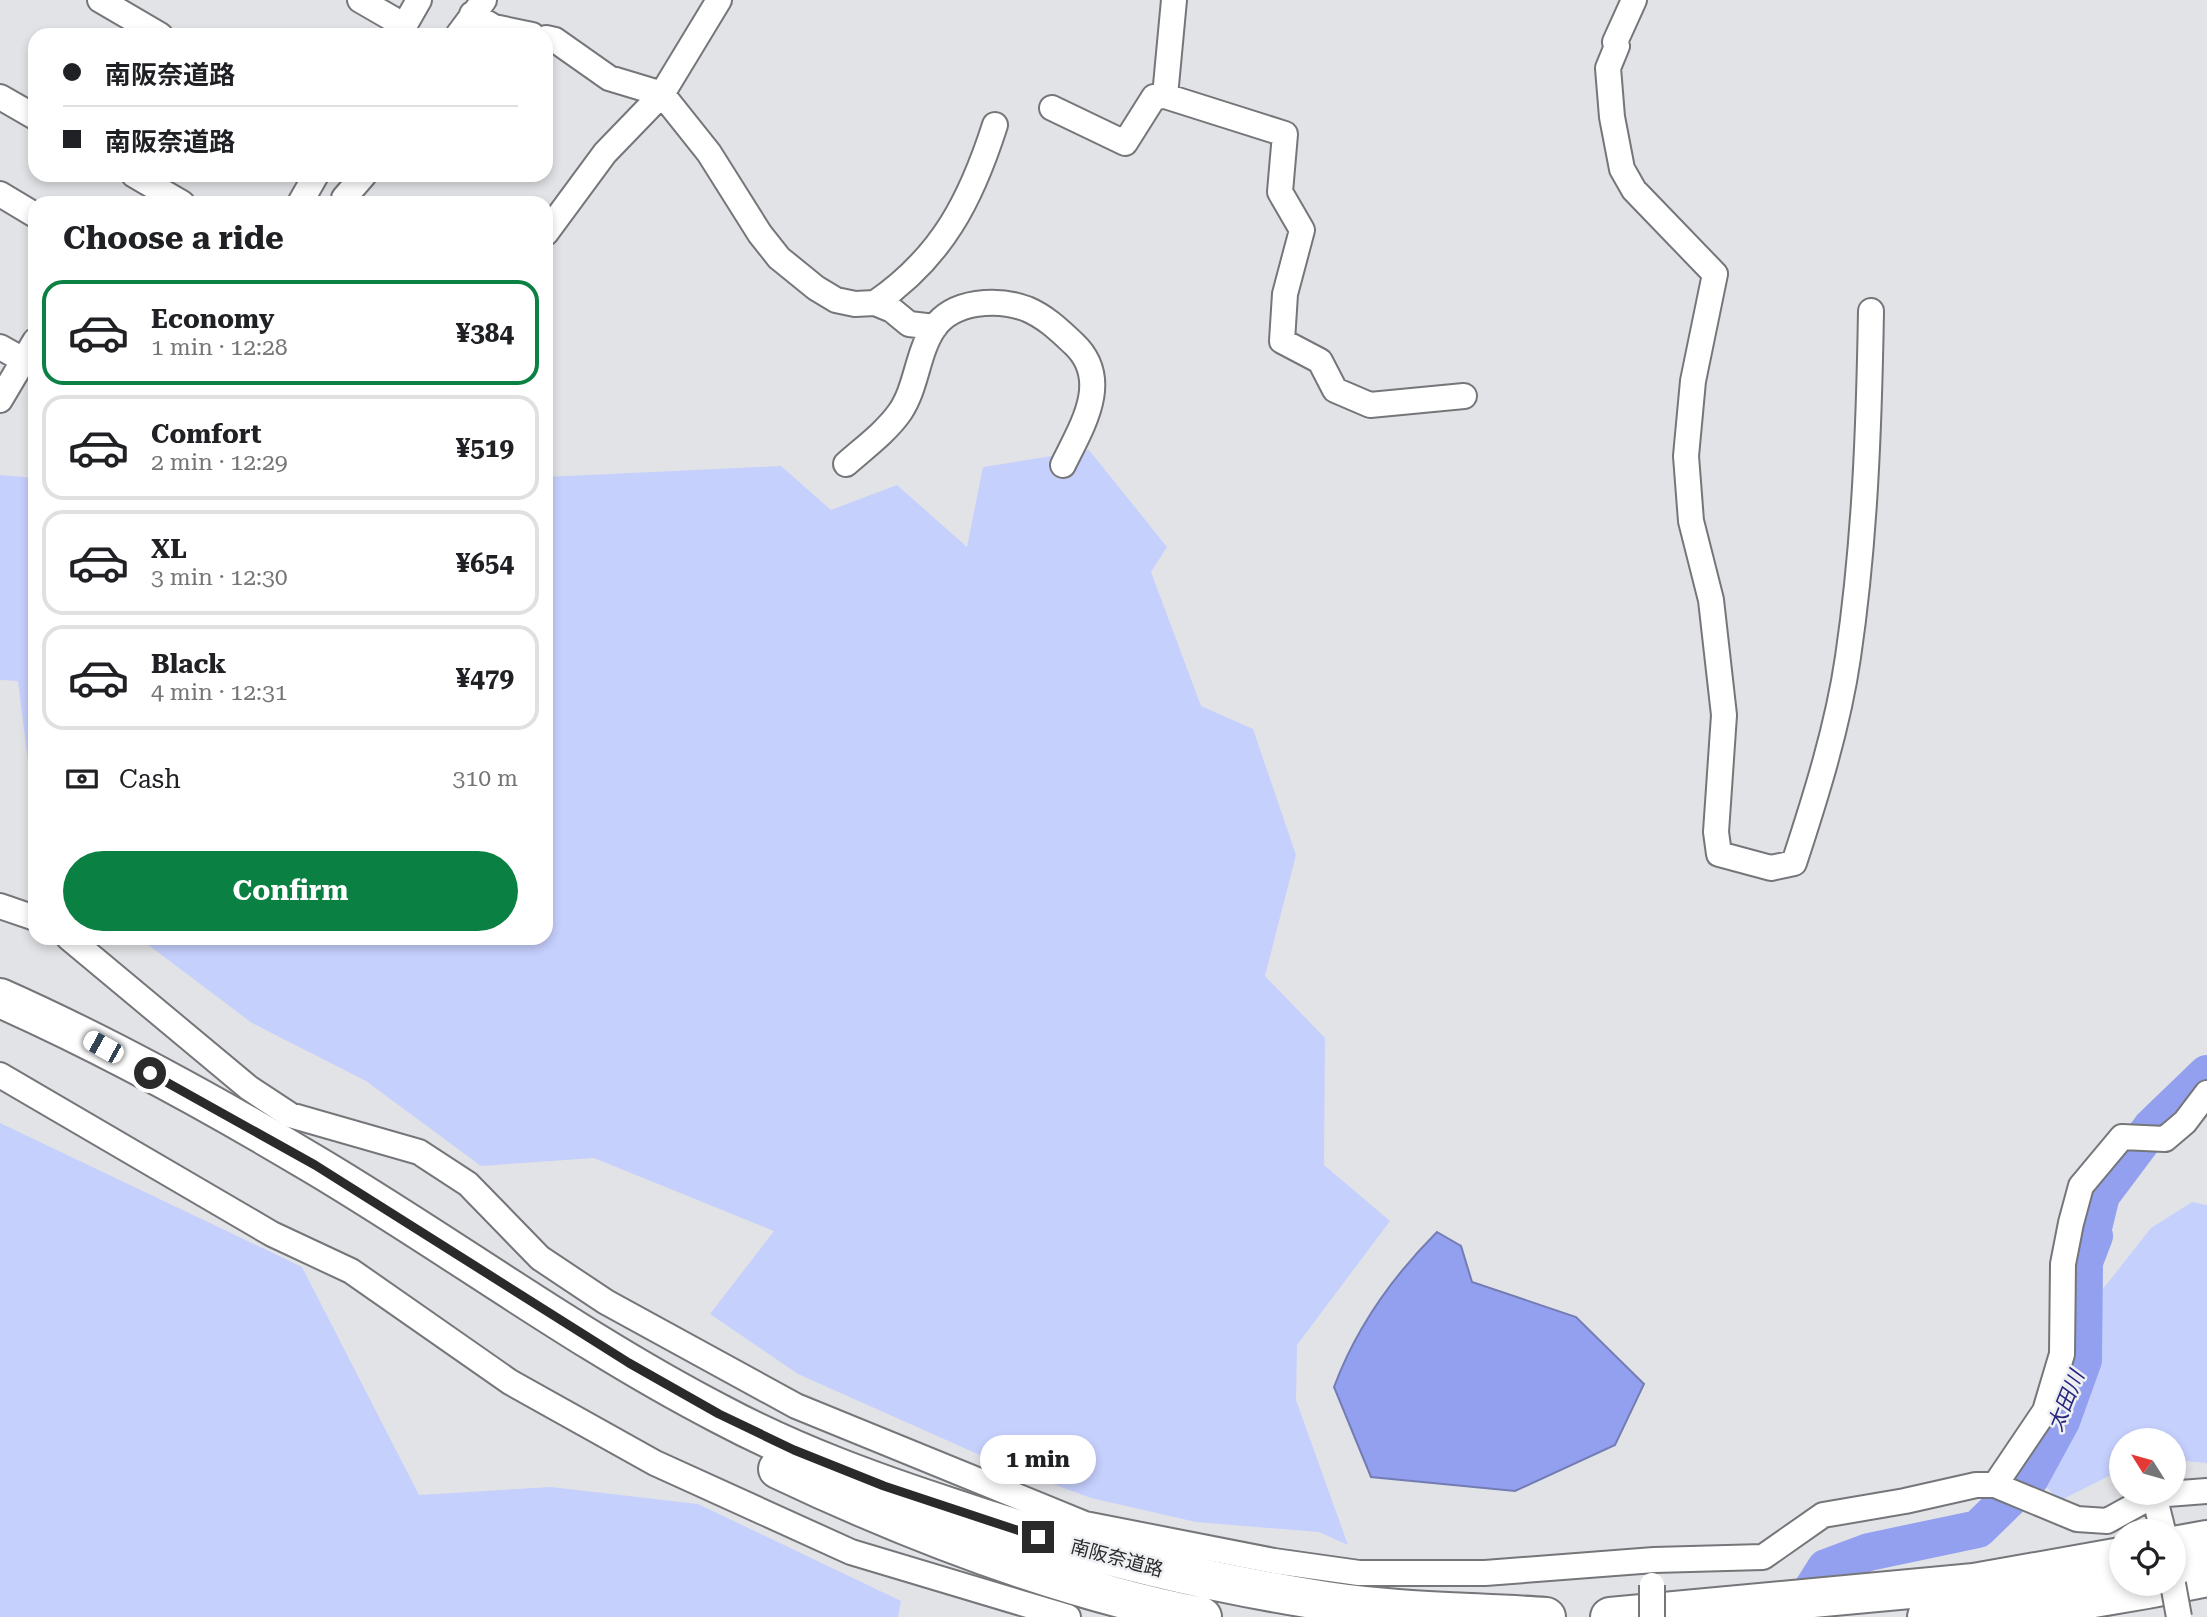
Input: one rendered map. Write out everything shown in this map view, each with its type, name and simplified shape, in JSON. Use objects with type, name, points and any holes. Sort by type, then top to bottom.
[{"type":"highway","name":"南阪奈道路","points":[[0,998],[79,1034],[315,1165],[715,1433],[765,1463],[918,1532],[1123,1601],[1202,1617]]},
{"type":"highway","name":"南阪奈道路","points":[[423,1235],[719,1414],[794,1450],[884,1486],[1038,1537],[1168,1572],[1328,1602],[1546,1617]]},
{"type":"highway","points":[[2186,1532],[2207,1540]]},
{"type":"highway","points":[[1610,1617],[1974,1583],[2109,1559]]},
{"type":"highway","points":[[1927,1617],[2013,1611],[2125,1595],[2207,1577]]},
{"type":"street","points":[[100,0],[148,28]]},
{"type":"street","points":[[360,0],[399,28]]},
{"type":"street","points":[[403,28],[419,0]]},
{"type":"street","points":[[553,224],[605,153],[662,94],[719,0]]},
{"type":"street","points":[[1165,96],[1174,0]]},
{"type":"street","points":[[1634,0],[1615,42],[1617,46],[1608,68],[1612,117],[1622,169],[1634,190],[1715,274],[1693,381],[1686,456],[1691,521],[1711,600],[1724,715],[1716,832],[1719,854],[1771,869],[1794,863],[1816,797],[1848,658],[1869,458],[1871,311]]},
{"type":"street","points":[[463,28],[478,7],[494,27],[499,28]]},
{"type":"street","points":[[553,40],[609,78],[662,94],[709,153],[760,234],[779,258],[836,300],[855,304],[875,303],[892,310],[909,324],[935,327]]},
{"type":"street","points":[[1052,108],[1125,143],[1154,97],[1165,96],[1285,134],[1280,192],[1301,230],[1285,294],[1282,341],[1320,360],[1335,390],[1370,404],[1464,396]]},
{"type":"street","points":[[0,97],[28,113]]},
{"type":"street","points":[[875,303],[900,286],[942,239],[968,200],[995,125]]},
{"type":"street","points":[[146,182],[170,196]]},
{"type":"street","points":[[346,196],[358,182]]},
{"type":"street","points":[[0,194],[28,211]]},
{"type":"street","points":[[846,464],[900,412],[935,327],[952,313],[976,302],[1026,309],[1051,323],[1088,358],[1093,390],[1085,421],[1063,465]]},
{"type":"street","points":[[0,347],[28,350]]},
{"type":"street","points":[[0,400],[28,352]]},
{"type":"street","points":[[0,906],[28,916]]},
{"type":"street","points":[[77,945],[249,1088],[290,1115],[419,1152],[468,1184],[540,1258],[606,1302],[796,1406],[1085,1524],[1274,1561],[1359,1573],[1486,1573],[1654,1560],[1763,1558],[1823,1515],[1976,1485],[1995,1485],[2077,1519],[2109,1521]]},
{"type":"street","points":[[0,1075],[272,1234],[351,1271],[510,1382],[655,1464],[851,1552],[1068,1617]]},
{"type":"street","points":[[1995,1485],[2045,1411],[2063,1354],[2063,1264],[2081,1186],[2122,1136],[2165,1139],[2185,1122],[2207,1093]]},
{"type":"street","points":[[2166,1519],[2207,1491]]},
{"type":"street","points":[[1652,1617],[1654,1560]]},
{"type":"street","points":[[2175,1596],[2179,1617]]},
{"type":"shaded area","points":[[1089,450],[1167,547],[1151,572],[1201,706],[1253,729],[1296,855],[1265,976],[1325,1038],[1324,1165],[1390,1221],[1297,1345],[1296,1400],[1348,1545],[1319,1532],[1196,1522],[1091,1498],[1009,1468],[798,1374],[710,1314],[774,1231],[594,1158],[481,1166],[366,1081],[252,1023],[148,945],[553,945],[553,477],[781,466],[831,510],[897,485],[967,547],[983,467]]},
{"type":"shaded area","points":[[0,475],[28,477],[28,761],[18,681],[0,680]]},
{"type":"shaded area","points":[[0,1123],[302,1267],[419,1495],[551,1487],[698,1504],[901,1601],[898,1617],[0,1617]]},
{"type":"shaded area","points":[[2192,1202],[2207,1205],[2207,1463],[2186,1461],[2186,1428],[2109,1428],[2109,1476],[2059,1501],[2044,1484],[2069,1443],[2099,1294],[2151,1228]]},
{"type":"water","points":[[1437,1232],[1461,1246],[1472,1282],[1576,1317],[1644,1384],[1615,1445],[1515,1491],[1371,1477],[1334,1387],[1353,1344],[1377,1304],[1405,1266]]},
{"type":"waterway","name":"太田川","points":[[1795,1617],[1826,1568],[1869,1552],[1978,1529],[2030,1478],[2061,1421],[2083,1360],[2084,1262],[2094,1236],[2092,1232],[2101,1195],[2152,1127],[2207,1074]]},
{"type":"route","points":[[150,1073],[315,1165],[629,1363],[719,1414],[794,1450],[884,1486],[1038,1537]]}]
